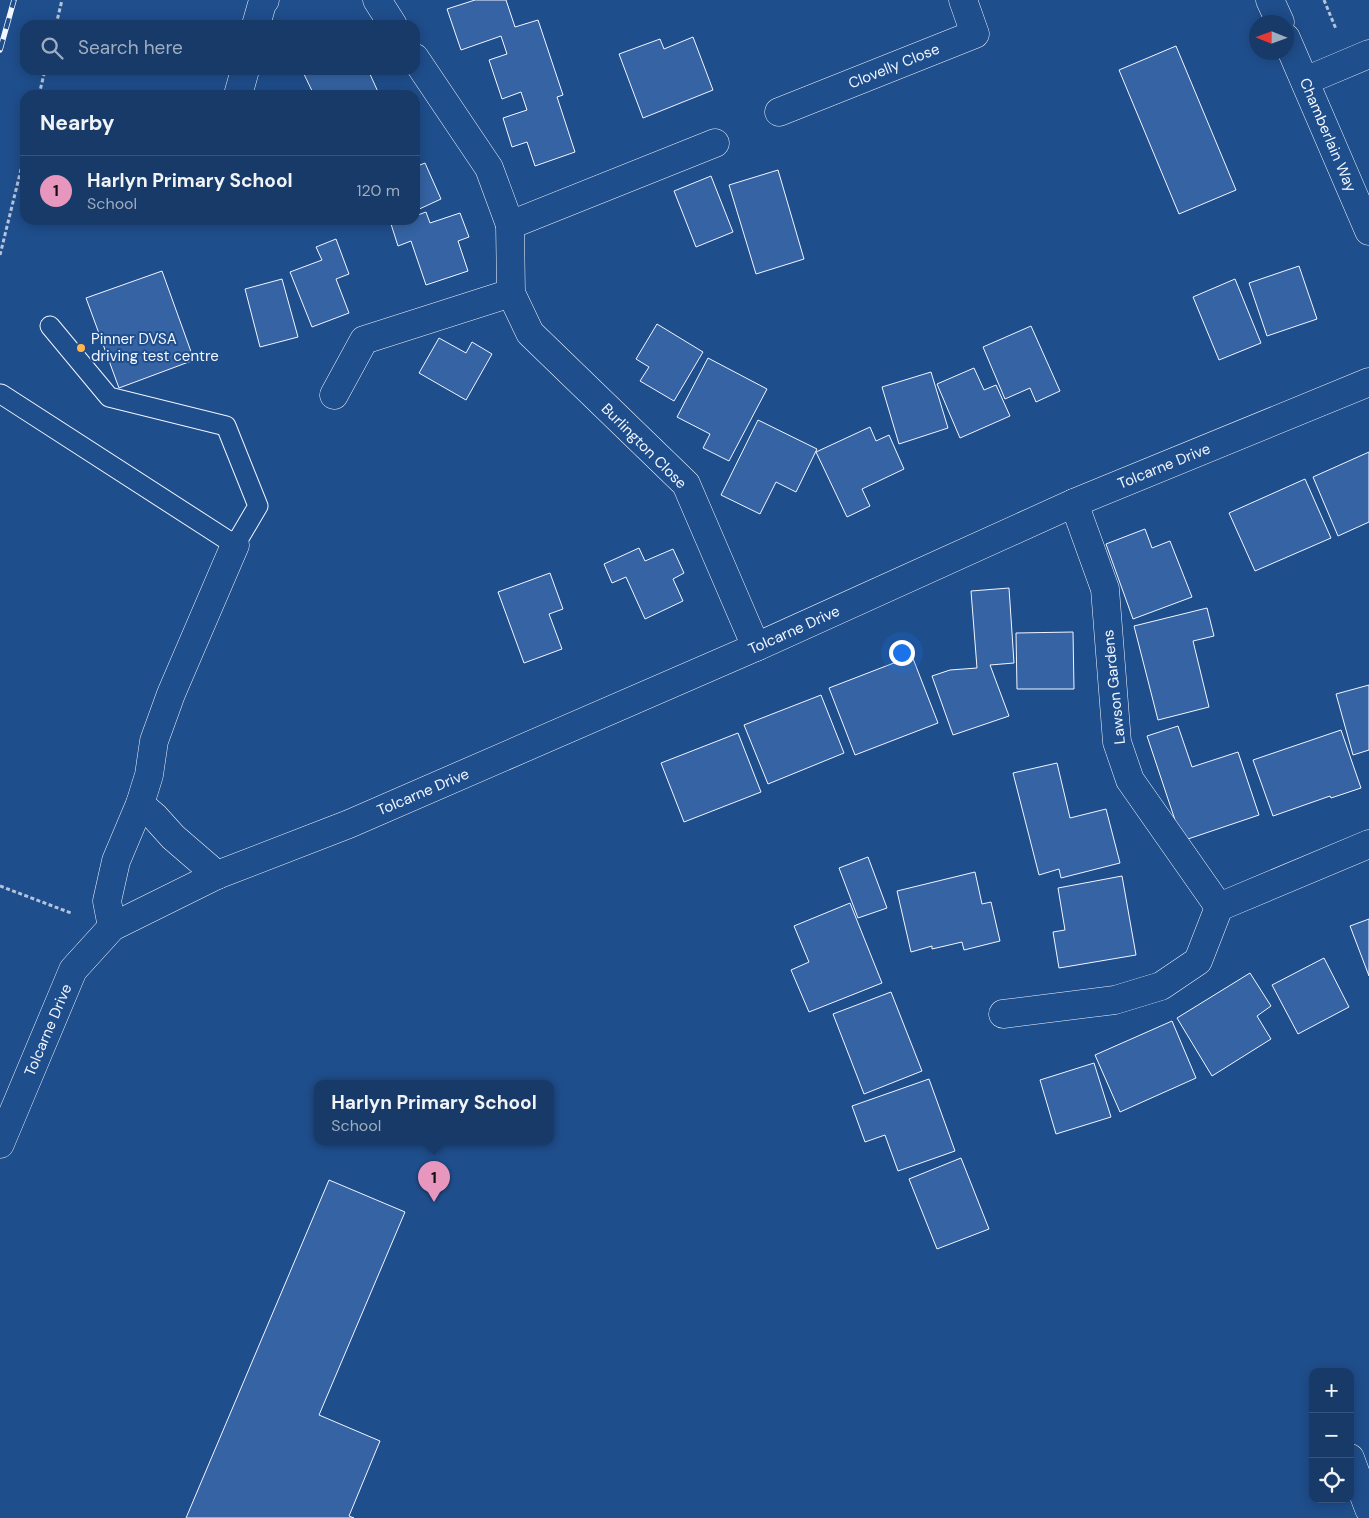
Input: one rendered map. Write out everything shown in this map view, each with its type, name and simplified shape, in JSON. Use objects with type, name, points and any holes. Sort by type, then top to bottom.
[{"type":"street","points":[[257,20],[265,0]]},
{"type":"street","points":[[376,0],[390,20]]},
{"type":"street","name":"Clovelly Close","points":[[779,112],[975,34],[963,0]]},
{"type":"street","points":[[1270,0],[1277,15]]},
{"type":"street","points":[[1305,81],[1369,54]]},
{"type":"street","name":"Chamberlain Way","points":[[1294,56],[1369,231]]},
{"type":"street","name":"Burlington Close","points":[[420,65],[489,168],[510,225],[511,293],[530,333],[686,484],[756,648]]},
{"type":"street","points":[[239,90],[244,75]]},
{"type":"street","points":[[510,225],[715,143]]},
{"type":"street","points":[[334,395],[364,340],[511,293]]},
{"type":"street","name":"Tolcarne Drive","points":[[0,1144],[73,970],[112,927],[217,875],[349,824],[756,648],[1074,503],[1369,382]]},
{"type":"street","name":"Lawson Gardens","points":[[1074,503],[1105,589],[1117,742],[1130,780],[1219,907]]},
{"type":"street","points":[[112,927],[107,901],[116,861],[140,804],[149,775],[154,741],[171,694],[236,545]]},
{"type":"street","points":[[140,804],[155,817],[173,838],[217,875]]},
{"type":"street","points":[[1003,1014],[1115,1000],[1161,986],[1198,961],[1219,907],[1369,844]]},
{"type":"street","points":[[1354,1469],[1369,1509]]},
{"type":"lane","points":[[1,394],[236,545],[258,506],[226,426],[109,397],[50,326]]},
{"type":"path","points":[[57,20],[62,0]]},
{"type":"path","points":[[40,90],[44,75]]},
{"type":"path","points":[[0,255],[20,173]]},
{"type":"path","points":[[0,886],[112,927]]},
{"type":"building","points":[[475,0],[506,0],[515,27],[538,20],[563,95],[557,97],[575,152],[535,166],[527,142],[512,147],[503,118],[527,110],[521,92],[502,99],[489,60],[507,54],[501,36],[461,50],[447,9]]},
{"type":"building","points":[[693,37],[713,90],[643,118],[619,54],[660,39],[664,49]]},
{"type":"building","points":[[1176,46],[1236,190],[1179,214],[1119,70]]},
{"type":"building","points":[[304,75],[370,75],[377,90],[312,90]]},
{"type":"building","points":[[425,163],[441,199],[420,209],[420,165]]},
{"type":"building","points":[[778,170],[804,259],[756,274],[729,185]]},
{"type":"building","points":[[711,176],[733,232],[696,247],[674,191]]},
{"type":"building","points":[[426,212],[430,223],[460,213],[469,237],[458,241],[468,271],[426,285],[411,241],[398,246],[391,225],[420,225],[420,214]]},
{"type":"building","points":[[336,239],[349,274],[336,279],[349,313],[312,327],[290,272],[322,260],[316,247]]},
{"type":"building","points":[[1299,266],[1317,319],[1267,336],[1249,283]]},
{"type":"building","points":[[162,271],[194,360],[119,388],[86,298]]},
{"type":"building","points":[[282,279],[298,337],[260,347],[245,289]]},
{"type":"building","points":[[1235,279],[1261,343],[1219,360],[1193,297]]},
{"type":"building","points":[[657,324],[703,352],[674,401],[640,381],[649,367],[636,359]]},
{"type":"building","points":[[1031,326],[1060,391],[1036,402],[1030,388],[1005,399],[983,347]]},
{"type":"building","points":[[439,338],[466,353],[472,342],[492,354],[466,400],[419,373]]},
{"type":"building","points":[[708,358],[767,389],[729,461],[703,448],[710,434],[677,417]]},
{"type":"building","points":[[974,368],[984,390],[996,385],[1010,416],[960,438],[937,384]]},
{"type":"building","points":[[931,372],[948,428],[899,444],[882,387]]},
{"type":"building","points":[[758,420],[817,449],[796,492],[776,482],[760,514],[721,495]]},
{"type":"building","points":[[870,427],[876,441],[889,435],[904,469],[862,489],[870,506],[847,517],[816,452]]},
{"type":"building","points":[[1369,452],[1369,522],[1338,536],[1313,477]]},
{"type":"building","points":[[1305,479],[1331,538],[1255,571],[1229,513]]},
{"type":"building","points":[[1145,529],[1152,548],[1170,541],[1192,597],[1133,619],[1106,544]]},
{"type":"building","points":[[639,548],[645,561],[673,549],[684,573],[673,579],[683,601],[645,619],[626,577],[612,583],[604,564]]},
{"type":"building","points":[[550,573],[563,609],[549,614],[562,649],[524,663],[498,592]]},
{"type":"building","points":[[1009,588],[1014,663],[990,665],[1009,716],[953,735],[932,676],[950,670],[977,668],[971,591]]},
{"type":"building","points":[[1207,608],[1214,636],[1193,641],[1209,707],[1158,720],[1134,626]]},
{"type":"building","points":[[1073,632],[1074,689],[1017,689],[1016,633]]},
{"type":"building","points":[[912,656],[938,723],[855,755],[829,688]]},
{"type":"building","points":[[1369,685],[1369,750],[1353,755],[1336,694]]},
{"type":"building","points":[[821,695],[844,753],[768,784],[744,725]]},
{"type":"building","points":[[1178,726],[1192,767],[1238,752],[1259,815],[1182,841],[1147,736]]},
{"type":"building","points":[[1341,730],[1361,788],[1331,798],[1330,796],[1273,816],[1253,760]]},
{"type":"building","points":[[738,733],[761,792],[684,822],[661,763]]},
{"type":"building","points":[[1057,763],[1070,818],[1106,809],[1120,863],[1061,878],[1059,869],[1039,875],[1013,773]]},
{"type":"building","points":[[868,857],[887,908],[858,918],[839,868]]},
{"type":"building","points":[[975,872],[982,904],[991,902],[1000,941],[964,950],[962,942],[932,949],[932,946],[911,952],[897,891]]},
{"type":"building","points":[[1122,876],[1136,955],[1059,968],[1053,932],[1065,930],[1058,888]]},
{"type":"building","points":[[850,903],[882,983],[809,1012],[791,970],[809,962],[794,926]]},
{"type":"building","points":[[1369,919],[1369,976],[1350,926]]},
{"type":"building","points":[[1324,958],[1349,1007],[1298,1034],[1272,985]]},
{"type":"building","points":[[1250,973],[1271,1006],[1257,1016],[1271,1039],[1212,1076],[1177,1018]]},
{"type":"building","points":[[891,992],[922,1071],[864,1094],[833,1014]]},
{"type":"building","points":[[1172,1021],[1196,1078],[1120,1112],[1095,1055]]},
{"type":"building","points":[[1094,1063],[1111,1117],[1056,1134],[1040,1080]]},
{"type":"building","points":[[929,1079],[955,1151],[898,1171],[885,1135],[865,1142],[852,1106]]},
{"type":"building","points":[[961,1158],[989,1229],[937,1249],[909,1179]]},
{"type":"building","points":[[329,1180],[405,1212],[319,1415],[380,1441],[349,1516],[354,1518],[186,1518]]},
{"type":"railway","points":[[0,50],[14,0]]},
{"type":"place","name":"Pinner DVSA driving test centre","points":[[81,348]]},
{"type":"place","name":"Harlyn Primary School","points":[[434,1202]]}]
